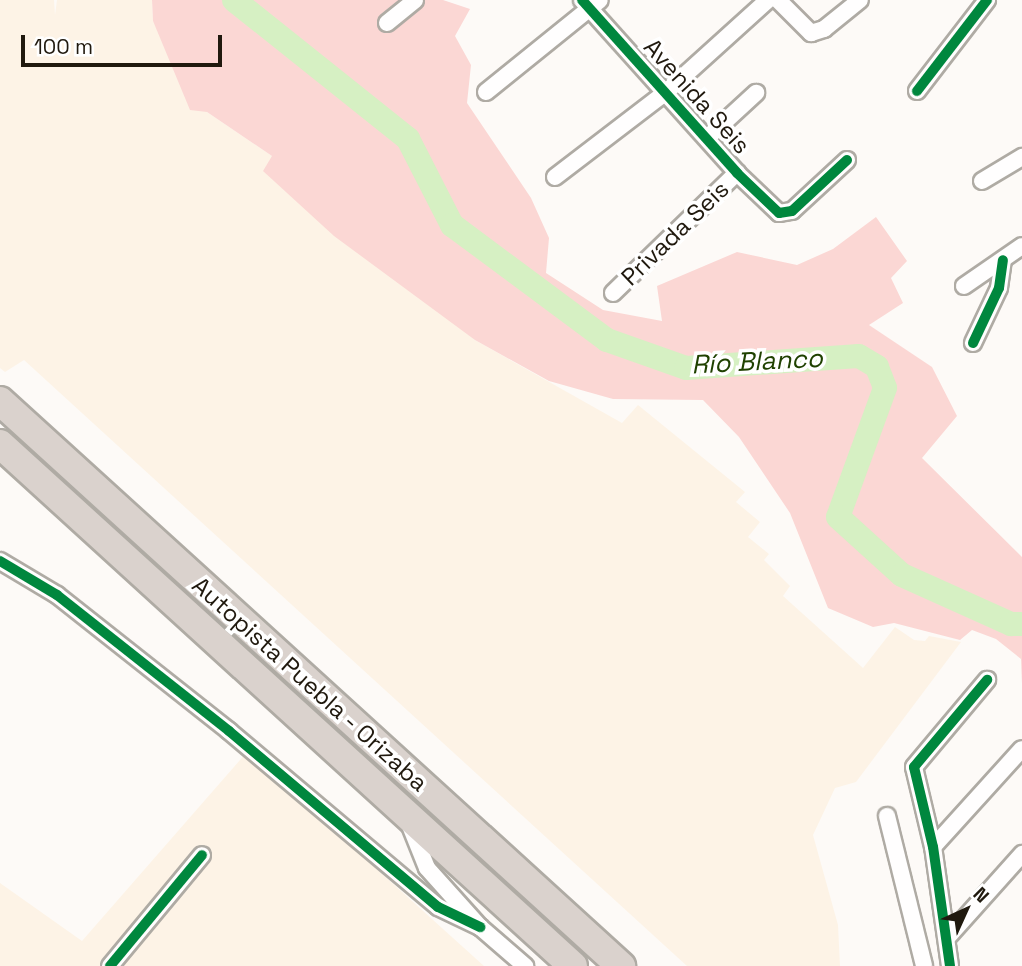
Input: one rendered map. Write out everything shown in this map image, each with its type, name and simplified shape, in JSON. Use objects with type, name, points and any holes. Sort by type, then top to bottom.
[{"type":"highway","name":"Autopista Puebla - Orizaba","points":[[0,401],[621,966]]},
{"type":"highway","name":"Autopista Puebla - Orizaba","points":[[0,444],[573,966]]},
{"type":"street","points":[[387,23],[415,0]]},
{"type":"street","points":[[555,177],[666,93],[768,0]]},
{"type":"street","points":[[778,0],[811,33],[824,29],[860,0]]},
{"type":"street","points":[[917,91],[987,0]]},
{"type":"street","points":[[486,92],[591,3]]},
{"type":"street","name":"Avenida Seis","points":[[591,3],[737,173],[785,215],[847,160]]},
{"type":"street","points":[[707,138],[757,93]]},
{"type":"street","points":[[982,181],[1022,157]]},
{"type":"street","name":"Privada Seis","points":[[613,293],[737,173]]},
{"type":"street","points":[[964,286],[1022,246]]},
{"type":"street","points":[[973,342],[999,288],[1003,260]]},
{"type":"street","points":[[0,561],[57,595],[218,722],[438,907],[480,927]]},
{"type":"street","points":[[950,966],[933,847],[914,767],[987,680]]},
{"type":"street","points":[[933,847],[1022,749]]},
{"type":"street","points":[[404,811],[427,868],[480,927],[524,966]]},
{"type":"street","points":[[887,816],[924,966]]},
{"type":"street","points":[[947,938],[1022,854]]},
{"type":"street","points":[[110,966],[202,855]]},
{"type":"shaded area","points":[[0,0],[54,0],[55,15],[57,0],[152,0],[153,21],[207,112],[272,156],[475,340],[622,423],[638,405],[745,492],[736,502],[760,522],[748,537],[769,554],[764,560],[790,586],[783,596],[863,668],[895,627],[914,640],[925,641],[929,636],[961,642],[856,782],[835,788],[813,835],[838,925],[840,966],[687,966],[24,360],[5,372],[0,368]]},
{"type":"shaded area","points":[[152,0],[443,0],[470,9],[455,36],[471,65],[467,103],[531,198],[549,238],[546,273],[603,310],[662,321],[657,286],[737,252],[797,265],[833,249],[876,217],[907,261],[891,278],[903,303],[869,325],[932,367],[957,416],[922,458],[1022,557],[1022,684],[1021,659],[996,639],[972,630],[960,640],[894,623],[873,627],[828,608],[790,513],[739,437],[703,400],[613,399],[549,381],[475,340],[334,236],[263,171],[272,156],[207,112],[190,110],[153,21]]},
{"type":"shaded area","points":[[247,752],[484,966],[0,966],[0,883],[82,941]]},
{"type":"waterway","name":"Río Blanco","points":[[234,0],[408,139],[452,225],[607,340],[686,368],[859,356],[877,367],[885,388],[838,517],[902,575],[1011,624],[1022,624]]},
{"type":"cycle path","points":[[582,0],[737,173],[779,213],[792,211],[847,160]]},
{"type":"cycle path","points":[[917,91],[987,0]]},
{"type":"cycle path","points":[[973,343],[999,288],[1003,260]]},
{"type":"cycle path","points":[[0,561],[57,595],[229,731],[438,907],[480,927]]},
{"type":"cycle path","points":[[950,966],[933,847],[914,767],[987,680]]},
{"type":"cycle path","points":[[110,966],[202,855]]}]
